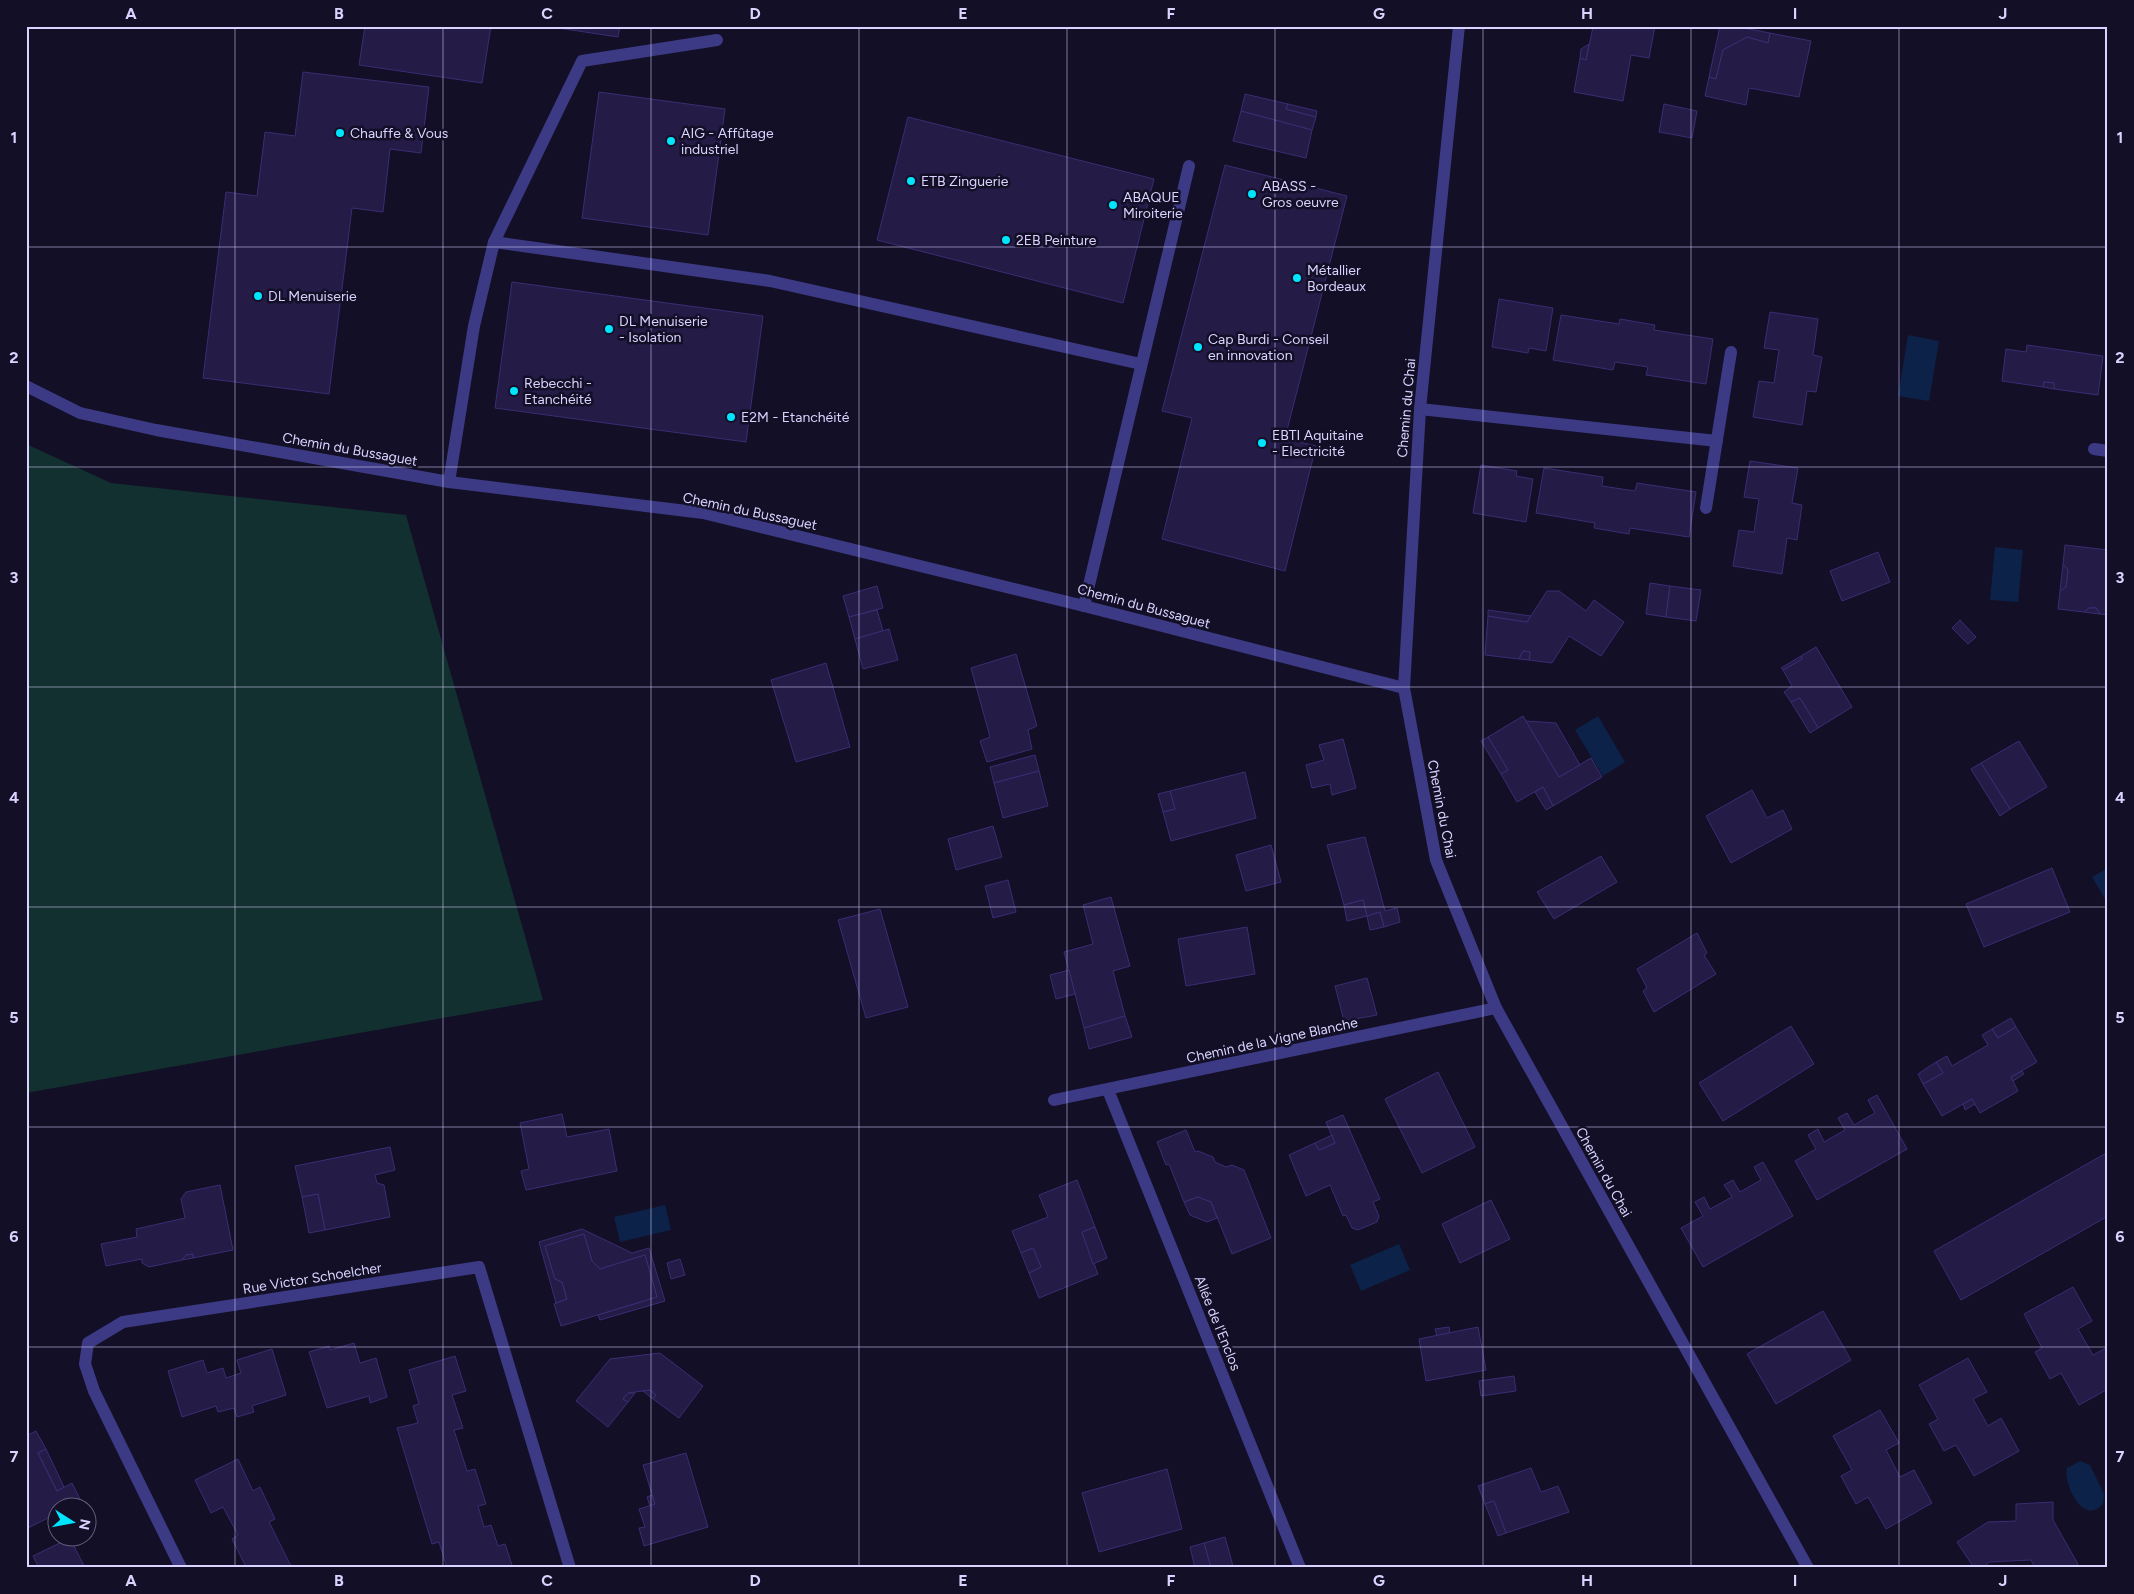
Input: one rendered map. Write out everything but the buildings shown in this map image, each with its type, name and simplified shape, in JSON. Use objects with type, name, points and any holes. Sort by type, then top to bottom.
[{"type":"street","name":"Chemin du Chai","points":[[1459,26],[1420,408],[1404,688],[1436,860],[1496,1008],[1808,1568]]},
{"type":"street","points":[[448,482],[474,326],[494,242],[582,61],[717,40]]},
{"type":"street","points":[[1084,606],[1189,166]]},
{"type":"street","points":[[494,242],[770,281],[1141,364]]},
{"type":"street","points":[[1706,508],[1731,352]]},
{"type":"street","name":"Chemin du Bussaguet","points":[[26,386],[80,413],[156,430],[448,482],[703,513],[1084,606],[1404,688]]},
{"type":"street","points":[[1420,408],[1717,441]]},
{"type":"street","points":[[2094,450],[2108,451]]},
{"type":"street","name":"Chemin de la Vigne Blanche","points":[[1054,1100],[1496,1008]]},
{"type":"street","name":"Allée de l'Enclos","points":[[1108,1090],[1300,1568]]},
{"type":"street","name":"Rue Victor Schoelcher","points":[[181,1568],[94,1391],[84,1364],[88,1343],[123,1322],[479,1267],[570,1568]]},
{"type":"green space","points":[[26,444],[111,483],[406,515],[543,1000],[26,1093]]},
{"type":"water","points":[[1908,335],[1939,341],[1929,401],[1898,396]]},
{"type":"water","points":[[1995,547],[2023,550],[2018,602],[1990,600]]},
{"type":"water","points":[[1598,716],[1625,762],[1603,776],[1575,730]]},
{"type":"water","points":[[2108,868],[2108,897],[2105,899],[2092,877]]},
{"type":"water","points":[[665,1205],[671,1230],[620,1242],[614,1217]]},
{"type":"water","points":[[1399,1244],[1410,1270],[1361,1291],[1350,1265]]},
{"type":"water","points":[[2080,1461],[2090,1465],[2104,1494],[2103,1504],[2095,1510],[2088,1510],[2081,1506],[2071,1492],[2068,1483],[2067,1468]]},
{"type":"place","name":"Chauffe & Vous","points":[[340,133]]},
{"type":"place","name":"AIG - Affûtage industriel","points":[[671,141]]},
{"type":"place","name":"ETB Zinguerie","points":[[911,181]]},
{"type":"place","name":"ABASS - Gros oeuvre","points":[[1252,194]]},
{"type":"place","name":"ABAQUE Miroiterie","points":[[1113,205]]},
{"type":"place","name":"2EB Peinture","points":[[1006,240]]},
{"type":"place","name":"Métallier Bordeaux","points":[[1297,278]]},
{"type":"place","name":"DL Menuiserie","points":[[258,296]]},
{"type":"place","name":"DL Menuiserie - Isolation","points":[[609,329]]},
{"type":"place","name":"Cap Burdi - Conseil en innovation","points":[[1198,347]]},
{"type":"place","name":"Rebecchi - Etanchéité","points":[[514,391]]},
{"type":"place","name":"E2M - Etanchéité","points":[[731,417]]},
{"type":"place","name":"EBTI Aquitaine - Electricité","points":[[1262,443]]}]
